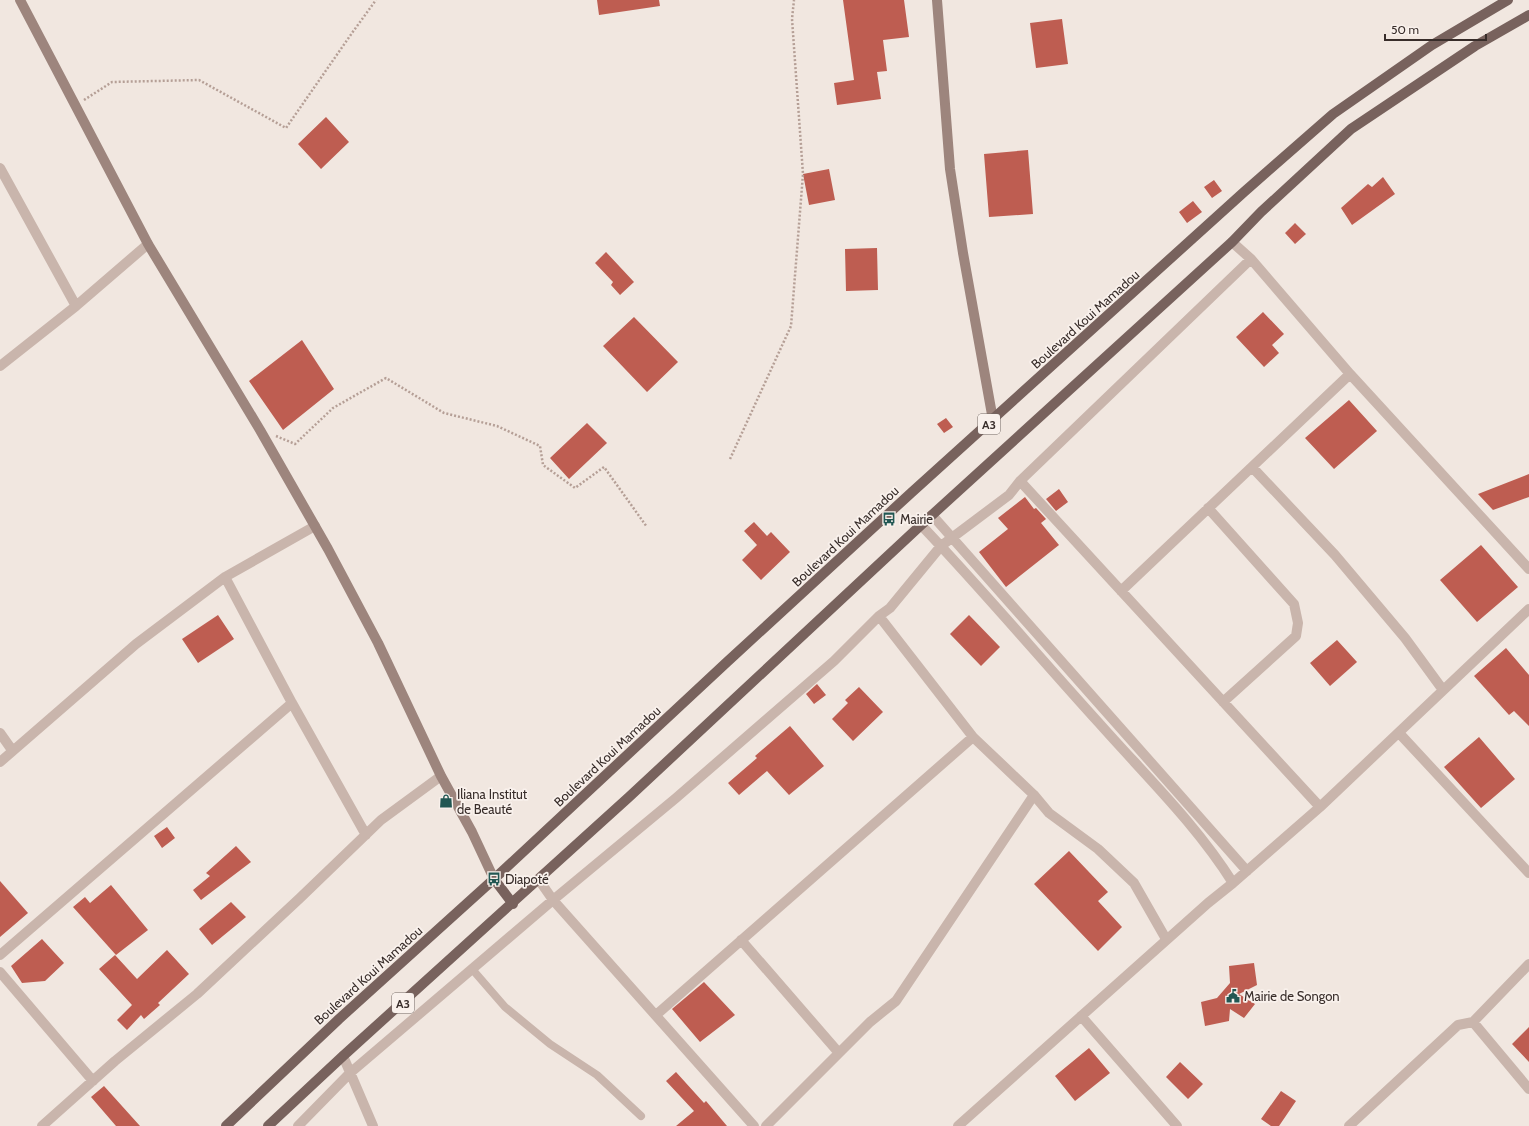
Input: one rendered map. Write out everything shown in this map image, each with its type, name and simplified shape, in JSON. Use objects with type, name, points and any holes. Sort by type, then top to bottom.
[{"type":"main road","name":"Boulevard Koui Mamadou","points":[[226,1126],[339,1019],[494,879],[738,651],[1332,114],[1432,45],[1508,0]]},
{"type":"main road","name":"A3","points":[[268,1126],[343,1056],[629,798],[921,525],[1232,242],[1267,207],[1351,130],[1474,46],[1529,15]]},
{"type":"main road","points":[[494,879],[513,904]]},
{"type":"street","points":[[20,0],[148,244],[260,430],[328,549],[378,642],[441,776],[472,832],[494,879]]},
{"type":"street","points":[[937,0],[950,169],[963,253],[993,420]]},
{"type":"street","points":[[0,168],[76,306]]},
{"type":"street","points":[[1232,242],[1251,259],[1350,374],[1529,569]]},
{"type":"street","points":[[0,366],[76,306],[148,244]]},
{"type":"street","points":[[298,1126],[350,1073],[553,900],[676,798],[822,671],[878,616],[890,608],[941,546],[1009,495],[1020,481],[1251,259]]},
{"type":"street","points":[[1121,591],[1350,374]]},
{"type":"street","points":[[1252,467],[1335,555],[1405,638],[1444,690]]},
{"type":"street","points":[[1020,481],[1320,807]]},
{"type":"street","points":[[1208,508],[1294,604],[1298,624],[1296,636],[1223,702]]},
{"type":"street","points":[[932,515],[1247,871]]},
{"type":"street","points":[[921,525],[981,589],[1064,685],[1194,830],[1216,857],[1233,883]]},
{"type":"street","points":[[0,762],[136,644],[225,577],[315,526]]},
{"type":"street","points":[[225,577],[292,704],[366,834]]},
{"type":"street","points":[[958,1126],[1166,939],[1320,807],[1529,609]]},
{"type":"street","points":[[878,616],[973,737],[1034,795],[1049,812],[1098,849],[1134,883],[1166,939]]},
{"type":"street","points":[[0,955],[292,704]]},
{"type":"street","points":[[0,733],[12,750]]},
{"type":"street","points":[[1399,733],[1529,873]]},
{"type":"street","points":[[656,1015],[973,737]]},
{"type":"street","points":[[42,1126],[197,994],[381,820],[441,776]]},
{"type":"street","points":[[766,1126],[870,1022],[896,1001],[1034,795]]},
{"type":"street","points":[[539,880],[553,900],[754,1126]]},
{"type":"street","points":[[741,940],[839,1053]]},
{"type":"street","points":[[1349,1126],[1458,1025],[1473,1022],[1529,964]]},
{"type":"street","points":[[0,972],[93,1081]]},
{"type":"street","points":[[1081,1016],[1177,1126]]},
{"type":"street","points":[[1473,1022],[1529,1089]]},
{"type":"street","points":[[343,1056],[373,1126]]},
{"type":"lane","points":[[472,969],[505,1007],[550,1044],[598,1075],[641,1116]]},
{"type":"path","points":[[76,105],[112,82],[198,80],[286,128],[376,0]]},
{"type":"path","points":[[730,460],[791,326],[803,174],[792,19],[794,0]]},
{"type":"path","points":[[260,430],[295,444],[332,408],[386,378],[444,413],[497,426],[540,446],[543,465],[575,488],[604,467],[647,527]]},
{"type":"building","points":[[597,0],[659,0],[660,6],[599,15]]},
{"type":"building","points":[[843,0],[904,0],[909,37],[883,40],[887,71],[877,72],[881,99],[837,105],[834,83],[854,80]]},
{"type":"building","points":[[1062,19],[1068,64],[1036,68],[1030,23]]},
{"type":"building","points":[[326,117],[349,142],[321,169],[298,144]]},
{"type":"building","points":[[1028,150],[1033,214],[989,217],[984,154]]},
{"type":"building","points":[[829,169],[835,200],[809,205],[803,174]]},
{"type":"building","points":[[1383,177],[1395,194],[1352,225],[1341,208],[1368,184],[1372,187]]},
{"type":"building","points":[[1214,180],[1222,191],[1212,198],[1204,187]]},
{"type":"building","points":[[1193,201],[1202,212],[1187,223],[1179,212]]},
{"type":"building","points":[[1295,223],[1306,234],[1295,244],[1285,233]]},
{"type":"building","points":[[877,248],[878,290],[846,291],[845,249]]},
{"type":"building","points":[[606,252],[634,282],[620,295],[611,285],[613,282],[595,263]]},
{"type":"building","points":[[1263,312],[1284,334],[1272,345],[1279,353],[1264,367],[1236,337]]},
{"type":"building","points":[[634,317],[678,362],[647,392],[603,346]]},
{"type":"building","points":[[302,340],[334,389],[283,430],[249,381]]},
{"type":"building","points":[[1349,400],[1377,431],[1334,469],[1305,438]]},
{"type":"building","points":[[946,418],[953,427],[944,433],[937,424]]},
{"type":"building","points":[[587,423],[607,443],[569,479],[550,458]]},
{"type":"building","points":[[1529,474],[1529,497],[1493,510],[1478,494]]},
{"type":"building","points":[[1059,489],[1068,502],[1056,511],[1046,499]]},
{"type":"building","points":[[1025,497],[1034,509],[1036,508],[1046,519],[1041,523],[1059,545],[1006,587],[979,552],[1008,529],[998,518]]},
{"type":"building","points":[[754,522],[767,536],[771,532],[790,552],[761,580],[742,560],[757,545],[744,531]]},
{"type":"building","points":[[1481,545],[1518,587],[1477,622],[1440,580]]},
{"type":"building","points":[[218,615],[234,639],[198,663],[182,639]]},
{"type":"building","points":[[969,615],[1000,647],[981,666],[950,634]]},
{"type":"building","points":[[1337,640],[1357,662],[1330,686],[1310,663]]},
{"type":"building","points":[[1506,648],[1529,675],[1529,726],[1514,711],[1509,715],[1474,676]]},
{"type":"building","points":[[817,684],[826,695],[814,704],[806,694]]},
{"type":"building","points":[[859,687],[883,712],[853,741],[832,719],[848,703],[845,700]]},
{"type":"building","points":[[790,726],[824,766],[789,795],[767,771],[739,795],[728,783],[757,758],[755,756]]},
{"type":"building","points":[[1479,737],[1515,779],[1481,808],[1444,767]]},
{"type":"building","points":[[167,827],[175,838],[162,848],[154,836]]},
{"type":"building","points":[[236,846],[251,862],[201,900],[193,890],[210,876],[206,873]]},
{"type":"building","points":[[1069,851],[1108,892],[1098,901],[1122,927],[1098,951],[1034,884]]},
{"type":"building","points":[[0,881],[28,913],[0,937]]},
{"type":"building","points":[[111,885],[148,930],[116,955],[73,907],[85,897],[90,903]]},
{"type":"building","points":[[231,902],[246,917],[212,945],[199,929]]},
{"type":"building","points":[[42,939],[64,963],[45,981],[22,983],[11,966]]},
{"type":"building","points":[[167,950],[189,974],[158,1003],[160,1005],[144,1019],[141,1015],[127,1030],[117,1020],[132,1005],[99,969],[115,955],[137,979]]},
{"type":"building","points":[[1254,963],[1257,985],[1239,994],[1255,1004],[1244,1018],[1230,1009],[1229,1021],[1205,1026],[1201,1002],[1217,998],[1230,983],[1229,966]]},
{"type":"building","points":[[704,982],[735,1015],[700,1042],[672,1009]]},
{"type":"building","points":[[1529,1027],[1529,1062],[1512,1044]]},
{"type":"building","points":[[1089,1048],[1110,1073],[1075,1101],[1055,1076]]},
{"type":"building","points":[[1180,1062],[1203,1084],[1188,1099],[1166,1077]]},
{"type":"building","points":[[676,1072],[704,1103],[706,1101],[727,1126],[676,1126],[694,1111],[666,1081]]},
{"type":"building","points":[[104,1086],[140,1126],[116,1126],[91,1097]]},
{"type":"building","points":[[1281,1091],[1296,1101],[1279,1126],[1271,1126],[1261,1119]]},
{"type":"place","name":"Mairie","points":[[889,519]]},
{"type":"place","name":"Iliana Institut de Beauté","points":[[446,801]]},
{"type":"place","name":"Diapoté","points":[[494,879]]},
{"type":"place","name":"Mairie de Songon","points":[[1233,996]]}]
